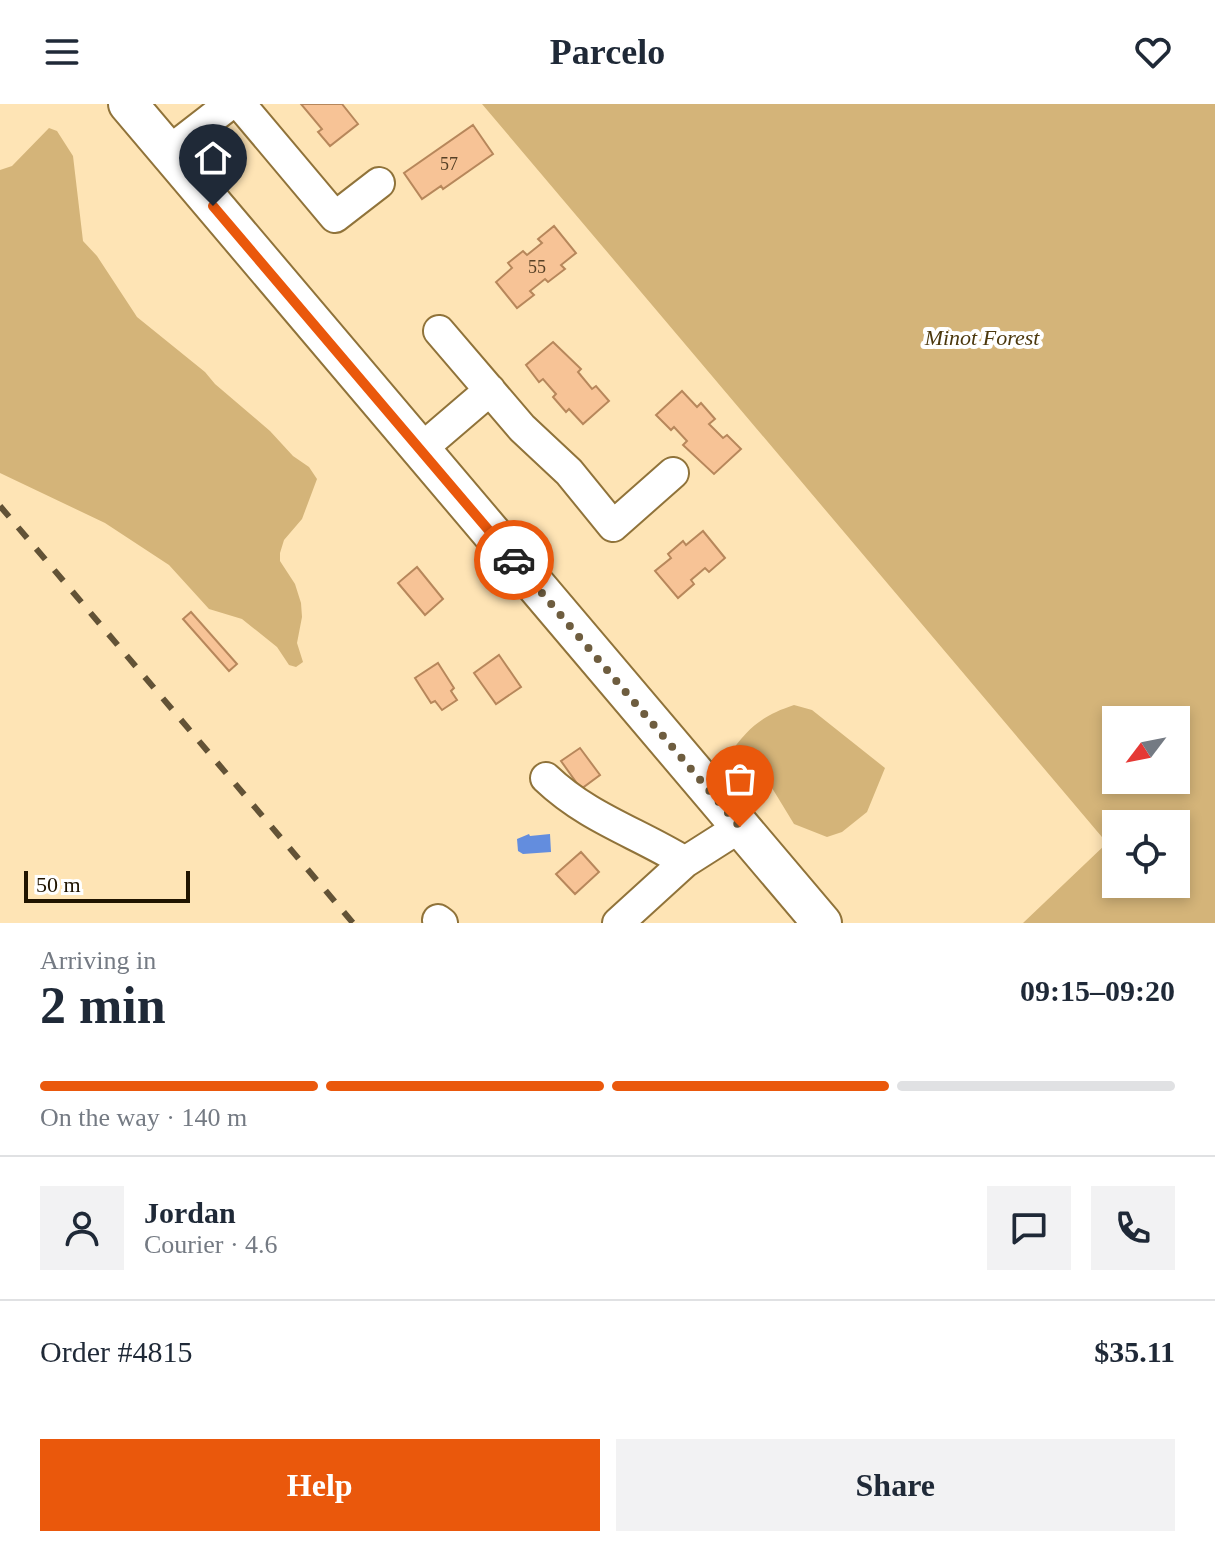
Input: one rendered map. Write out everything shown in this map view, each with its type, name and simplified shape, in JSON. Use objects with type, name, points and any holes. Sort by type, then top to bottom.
[{"type":"main road","points":[[128,104],[822,923]]},
{"type":"street","points":[[168,152],[230,104]]},
{"type":"street","points":[[240,104],[335,217],[379,183]]},
{"type":"street","points":[[439,331],[522,428],[569,472],[613,526],[673,473]]},
{"type":"street","points":[[420,450],[490,390]]},
{"type":"street","points":[[546,778],[590,813],[638,834],[685,862]]},
{"type":"street","points":[[618,923],[685,862],[740,827]]},
{"type":"green space","name":"Minot Forest","points":[[482,104],[1215,104],[1215,923],[1023,923],[1102,848],[1102,898],[1190,898],[1190,810],[1102,810],[1102,837]]},
{"type":"green space","points":[[49,128],[57,131],[73,156],[83,241],[97,256],[137,317],[205,372],[293,456],[309,467],[317,479],[302,519],[284,540],[280,553],[280,561],[295,584],[301,603],[297,643],[303,662],[296,667],[289,665],[277,647],[242,619],[209,609],[169,565],[105,523],[0,473],[0,170],[12,166]]},
{"type":"green space","points":[[794,705],[812,710],[885,768],[867,812],[842,832],[827,837],[794,824],[769,783],[728,756],[756,724]]},
{"type":"water","points":[[529,834],[550,834],[551,852],[523,854],[518,851],[517,839]]},
{"type":"building","points":[[301,104],[342,104],[358,124],[330,146],[318,132],[322,129]]},
{"type":"building","points":[[473,125],[493,154],[443,189],[441,186],[422,199],[404,173]]},
{"type":"building","points":[[554,226],[576,253],[561,265],[565,269],[530,291],[534,295],[517,308],[496,282],[512,268],[508,263],[523,251],[527,255],[542,243],[538,239]]},
{"type":"building","points":[[553,342],[581,369],[578,372],[592,389],[596,386],[609,401],[583,424],[569,409],[566,412],[553,397],[556,394],[543,379],[539,382],[526,365]]},
{"type":"building","points":[[682,391],[697,407],[701,403],[715,419],[709,424],[723,438],[727,435],[741,449],[714,474],[683,445],[687,441],[674,427],[671,430],[656,415]]},
{"type":"building","points":[[703,531],[725,558],[709,572],[705,568],[691,580],[694,584],[678,598],[655,571],[671,558],[668,554],[683,541],[686,545]]},
{"type":"building","points":[[417,567],[443,599],[425,615],[398,583]]},
{"type":"building","points":[[191,612],[237,664],[229,671],[183,619]]},
{"type":"building","points":[[499,655],[521,687],[496,704],[474,673]]},
{"type":"building","points":[[438,663],[454,688],[451,691],[457,700],[442,710],[435,701],[431,703],[415,678]]},
{"type":"building","points":[[580,748],[600,775],[581,789],[561,761]]},
{"type":"building","points":[[581,852],[599,872],[575,894],[556,874]]},
{"type":"railway","points":[[0,506],[353,923]]},
{"type":"way so far","points":[[514,560],[740,827]]},
{"type":"route","points":[[213,206],[514,560]]}]
